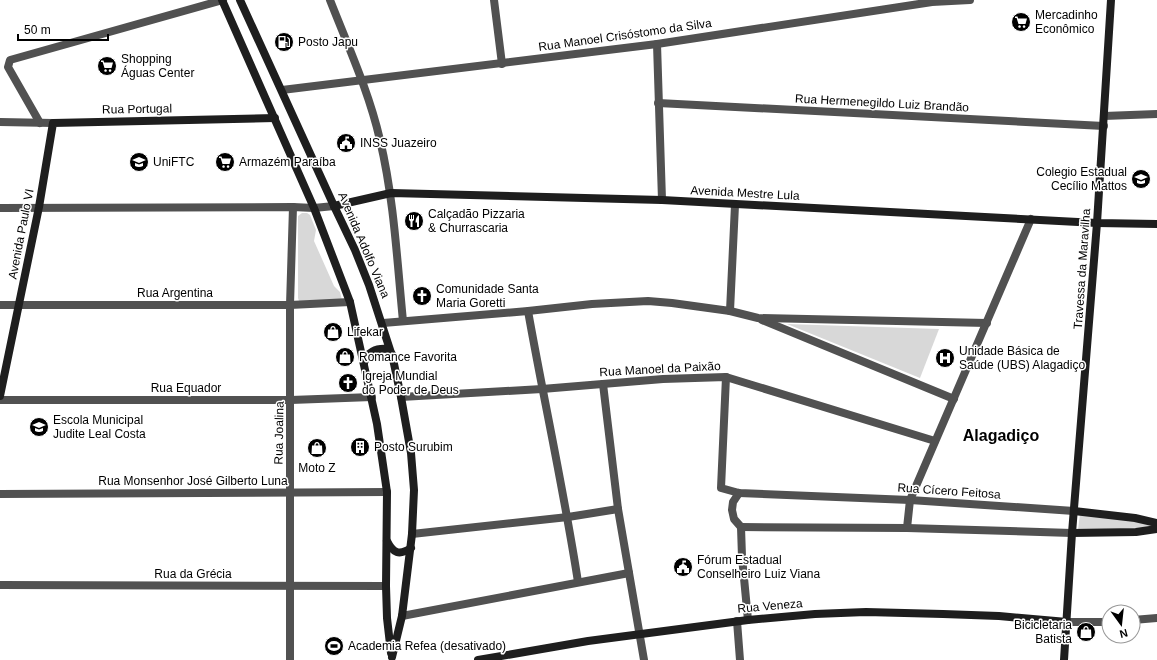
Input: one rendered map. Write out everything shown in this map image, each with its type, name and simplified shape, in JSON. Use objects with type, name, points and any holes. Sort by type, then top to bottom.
[{"type":"main road","name":"Avenida Adolfo Viana","points":[[222,0],[314,208],[350,302],[372,397],[387,492],[386,586],[387,618],[392,659]]},
{"type":"main road","name":"Avenida Adolfo Viana","points":[[240,0],[355,250],[369,284],[392,354],[412,460],[414,490],[411,548],[402,616],[392,659]]},
{"type":"main road","name":"Travessa da Maravilha","points":[[1064,660],[1072,533],[1104,126],[1111,0]]},
{"type":"main road","name":"Rua Portugal","points":[[53,123],[275,118]]},
{"type":"main road","name":"Avenida Paulo VI","points":[[0,396],[39,208],[53,123]]},
{"type":"main road","name":"Avenida Mestre Lula","points":[[334,206],[391,193],[662,200],[1097,223],[1157,224]]},
{"type":"main road","points":[[364,362],[369,353],[375,350],[387,349],[392,354]]},
{"type":"main road","name":"Rua Cícero Feitosa","points":[[1074,512],[1135,518],[1157,523]]},
{"type":"main road","points":[[1072,533],[1136,532],[1157,529]]},
{"type":"main road","points":[[386,540],[390,549],[397,553],[401,553],[411,548]]},
{"type":"main road","name":"Rua Veneza","points":[[478,660],[588,641],[748,620],[815,614],[866,612],[999,616],[1067,622]]},
{"type":"street","points":[[40,122],[8,67],[10,60],[222,0]]},
{"type":"street","points":[[330,0],[362,80],[380,138],[391,193],[403,321]]},
{"type":"street","points":[[494,0],[502,64]]},
{"type":"street","name":"Rua Manoel Crisóstomo da Silva","points":[[282,90],[657,44],[929,1],[970,0]]},
{"type":"street","points":[[657,44],[662,200]]},
{"type":"street","name":"Rua Hermenegildo Luiz Brandão","points":[[658,103],[1104,126]]},
{"type":"street","points":[[1104,116],[1157,114]]},
{"type":"street","name":"Rua Portugal","points":[[0,122],[53,123]]},
{"type":"street","points":[[730,311],[736,205]]},
{"type":"street","points":[[0,208],[314,208],[334,206]]},
{"type":"street","name":"Rua Joalina","points":[[290,660],[290,305],[293,207]]},
{"type":"street","points":[[907,528],[910,500],[1031,219]]},
{"type":"street","points":[[382,323],[528,311],[592,304],[648,301],[672,303],[730,311],[758,318],[954,399]]},
{"type":"street","name":"Rua Argentina","points":[[0,306],[290,305],[350,302]]},
{"type":"street","points":[[528,311],[568,516],[578,582]]},
{"type":"street","points":[[758,318],[987,323]]},
{"type":"street","name":"Rua Cícero Feitosa","points":[[726,377],[721,488],[739,493],[910,500],[1074,512]]},
{"type":"street","name":"Rua Manoel da Paixão","points":[[401,397],[542,389],[663,379],[726,377],[935,442]]},
{"type":"street","points":[[603,384],[618,509],[638,635],[644,660]]},
{"type":"street","name":"Rua Equador","points":[[0,400],[291,400],[372,397]]},
{"type":"street","name":"Rua Monsenhor José Gilberto Luna","points":[[0,494],[387,492]]},
{"type":"street","points":[[739,493],[733,502],[732,510],[734,519],[741,527],[742,557],[748,620]]},
{"type":"street","points":[[412,534],[618,509]]},
{"type":"street","points":[[741,527],[907,528],[1072,533]]},
{"type":"street","points":[[402,616],[629,573]]},
{"type":"street","name":"Rua da Grécia","points":[[0,585],[290,587],[386,586]]},
{"type":"street","points":[[1141,619],[1157,618]]},
{"type":"street","points":[[736,622],[740,660]]},
{"type":"street","points":[[1067,622],[1101,622]]},
{"type":"shaded area","points":[[302,213],[307,213],[310,215],[316,230],[314,241],[334,286],[340,292],[342,300],[299,301],[298,216]]},
{"type":"shaded area","points":[[787,324],[939,329],[920,378]]},
{"type":"shaded area","points":[[1080,514],[1149,523],[1154,527],[1078,530]]},
{"type":"place","name":"Mercadinho Econômico","points":[[1021,22]]},
{"type":"place","name":"Posto Japu","points":[[284,42]]},
{"type":"place","name":"Shopping Águas Center","points":[[107,66]]},
{"type":"place","name":"INSS Juazeiro","points":[[346,143]]},
{"type":"place","name":"UniFTC","points":[[139,162]]},
{"type":"place","name":"Armazém Paraíba","points":[[225,162]]},
{"type":"place","name":"Colegio Estadual Cecílio Mattos","points":[[1141,179]]},
{"type":"place","name":"Calçadão Pizzaria & Churrascaria","points":[[414,221]]},
{"type":"place","name":"Comunidade Santa Maria Goretti","points":[[422,296]]},
{"type":"place","name":"Lifekar","points":[[333,332]]},
{"type":"place","name":"Romance Favorita","points":[[345,357]]},
{"type":"place","name":"Unidade Básica de Saúde (UBS) Alagadiço","points":[[945,358]]},
{"type":"place","name":"Igreja Mundial do Poder de Deus","points":[[348,383]]},
{"type":"place","name":"Escola Municipal Judite Leal Costa","points":[[39,427]]},
{"type":"place","name":"Posto Surubim","points":[[360,447]]},
{"type":"place","name":"Moto Z","points":[[317,448]]},
{"type":"place","name":"Fórum Estadual Conselheiro Luiz Viana","points":[[683,567]]},
{"type":"place","name":"Bicicletaria Batista","points":[[1086,632]]},
{"type":"place","name":"Academia Refea (desativado)","points":[[334,646]]},
{"type":"district","name":"Alagadiço","points":[[1001,435]]}]
